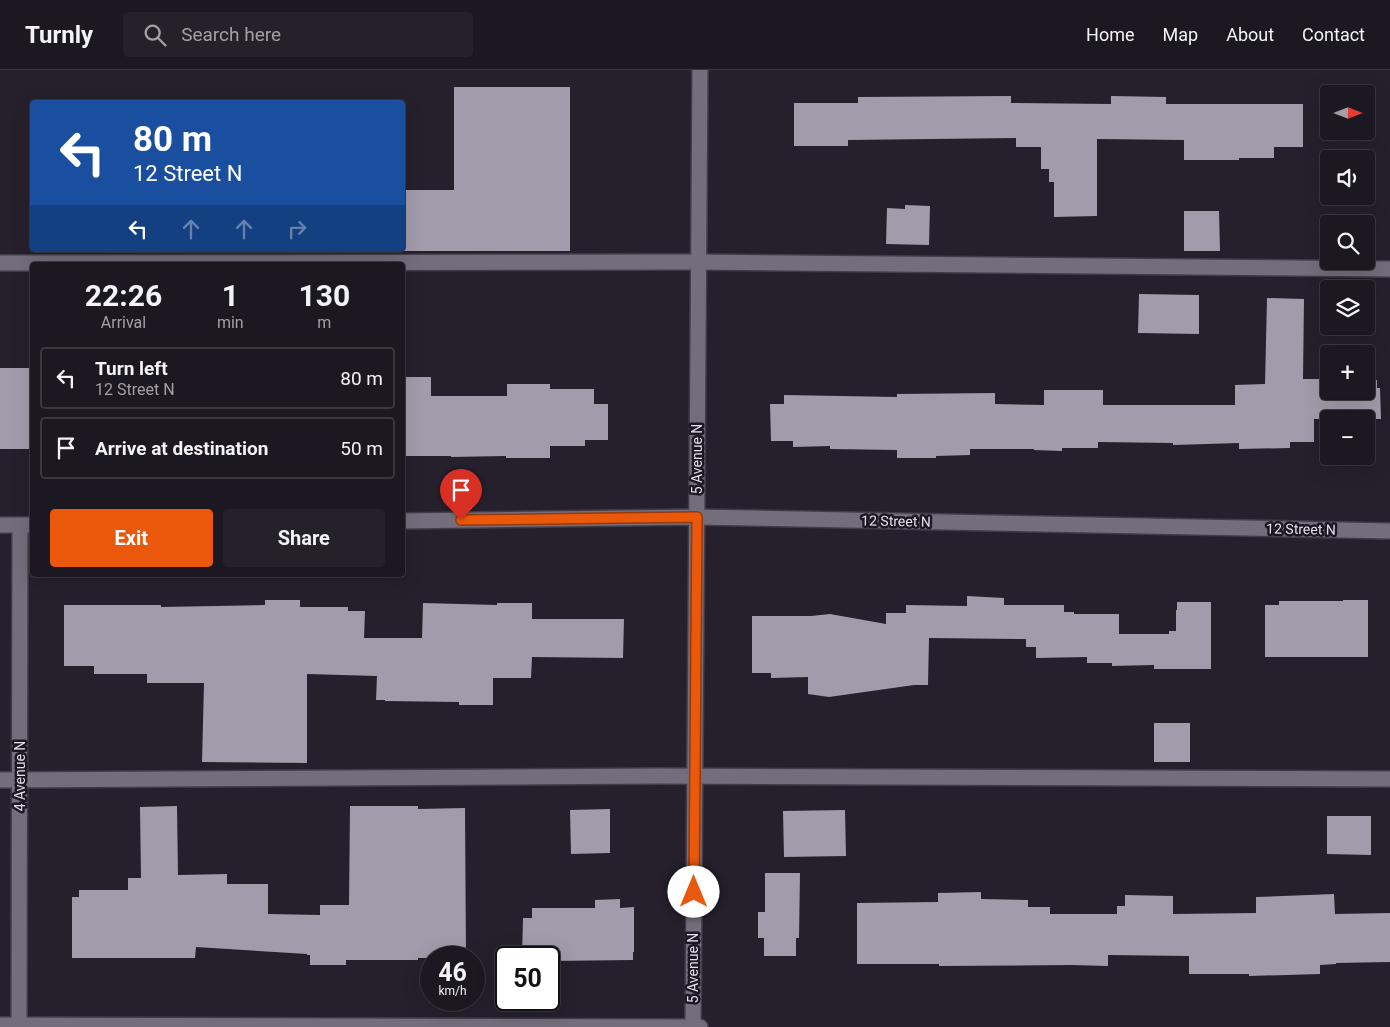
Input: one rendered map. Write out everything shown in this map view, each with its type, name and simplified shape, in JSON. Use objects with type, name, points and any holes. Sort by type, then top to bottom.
[{"type":"street","name":"5 Avenue N","points":[[693,1027],[700,70]]},
{"type":"street","points":[[405,262],[699,262],[1390,269]]},
{"type":"street","points":[[0,263],[30,263]]},
{"type":"street","name":"12 Street N","points":[[405,520],[697,517],[1390,531]]},
{"type":"street","points":[[0,526],[26,526]]},
{"type":"street","name":"4 Avenue N","points":[[19,1026],[20,780],[26,526]]},
{"type":"street","points":[[0,780],[694,776],[1390,779]]},
{"type":"street","points":[[0,1025],[700,1027]]},
{"type":"building","points":[[454,87],[570,87],[570,251],[405,251],[405,190],[454,190]]},
{"type":"building","points":[[1011,96],[1011,103],[1111,104],[1111,96],[1166,97],[1166,104],[1303,104],[1303,147],[1274,147],[1274,158],[1184,160],[1184,140],[1097,139],[1097,216],[1054,217],[1054,182],[1049,182],[1049,169],[1041,169],[1041,147],[1016,147],[1016,138],[848,140],[848,146],[794,146],[794,103],[858,103],[858,97]]},
{"type":"building","points":[[905,205],[930,206],[929,245],[886,244],[887,208],[905,209]]},
{"type":"building","points":[[1184,211],[1219,211],[1220,251],[1184,251]]},
{"type":"building","points":[[1139,294],[1199,295],[1199,334],[1138,333]]},
{"type":"building","points":[[1267,298],[1304,299],[1303,379],[1320,379],[1320,400],[1375,400],[1375,380],[1377,380],[1377,388],[1380,388],[1381,419],[1375,419],[1375,410],[1320,410],[1320,419],[1314,419],[1314,442],[1290,442],[1290,448],[1239,449],[1239,443],[1173,445],[1173,443],[1098,442],[1098,448],[1062,448],[1062,451],[970,449],[970,455],[936,456],[936,458],[897,458],[897,450],[830,449],[830,446],[793,447],[793,441],[771,441],[770,404],[784,404],[784,395],[897,397],[897,394],[995,393],[995,404],[1044,405],[1044,390],[1103,390],[1103,405],[1235,405],[1235,385],[1265,384]]},
{"type":"building","points":[[0,368],[30,368],[30,449],[0,449]]},
{"type":"building","points":[[405,377],[431,377],[431,396],[507,396],[507,384],[550,384],[550,389],[594,389],[594,404],[608,404],[608,440],[585,440],[585,446],[550,446],[550,458],[405,456]]},
{"type":"building","points":[[967,596],[1004,598],[1004,605],[1064,605],[1064,612],[1074,612],[1074,614],[1119,614],[1119,634],[1169,634],[1169,631],[1176,631],[1177,602],[1211,602],[1211,669],[1154,669],[1154,665],[1112,666],[1112,663],[1087,663],[1087,657],[1036,658],[1036,647],[1026,647],[1026,639],[929,638],[928,685],[914,685],[829,697],[808,694],[808,677],[771,678],[771,673],[752,673],[752,616],[811,616],[830,614],[886,624],[886,613],[906,613],[906,605],[967,606]]},
{"type":"building","points":[[265,600],[300,600],[300,607],[348,607],[348,611],[365,611],[364,638],[422,638],[423,603],[497,605],[497,603],[532,603],[532,619],[624,619],[623,658],[532,657],[531,678],[493,678],[493,705],[459,705],[459,702],[376,700],[377,676],[307,674],[307,763],[202,762],[204,683],[147,683],[147,674],[94,674],[94,666],[64,666],[64,605],[161,605],[161,607],[265,605]]},
{"type":"building","points":[[1368,600],[1368,657],[1265,657],[1265,605],[1279,605],[1279,601]]},
{"type":"building","points":[[1154,723],[1190,723],[1190,762],[1154,762]]},
{"type":"building","points":[[177,806],[178,875],[227,874],[227,884],[268,884],[268,914],[320,915],[320,905],[349,905],[350,806],[418,806],[418,809],[465,808],[466,946],[420,946],[420,958],[418,960],[346,960],[346,965],[310,965],[310,955],[307,954],[196,947],[195,958],[72,958],[72,897],[79,897],[79,890],[128,890],[128,878],[141,878],[140,807]]},
{"type":"building","points":[[610,809],[610,853],[571,854],[570,810]]},
{"type":"building","points":[[845,810],[846,856],[784,857],[783,811]]},
{"type":"building","points":[[1327,816],[1371,816],[1371,855],[1327,854]]},
{"type":"building","points":[[765,873],[800,873],[799,938],[796,938],[796,956],[764,956],[764,938],[758,938],[758,912],[765,912]]},
{"type":"building","points":[[981,892],[981,899],[1028,900],[1028,907],[1050,907],[1050,914],[1117,914],[1117,906],[1125,906],[1125,895],[1173,896],[1173,914],[1256,913],[1256,897],[1334,894],[1335,914],[1390,913],[1390,962],[1320,965],[1320,974],[1249,976],[1249,974],[1189,974],[1189,956],[1108,955],[1108,966],[857,964],[857,903],[938,902],[938,893]]},
{"type":"building","points":[[620,899],[620,908],[634,907],[633,960],[560,961],[560,946],[522,946],[523,918],[532,918],[532,908],[595,908],[595,900]]},
{"type":"route","points":[[461,520],[697,517],[694,892]]}]
